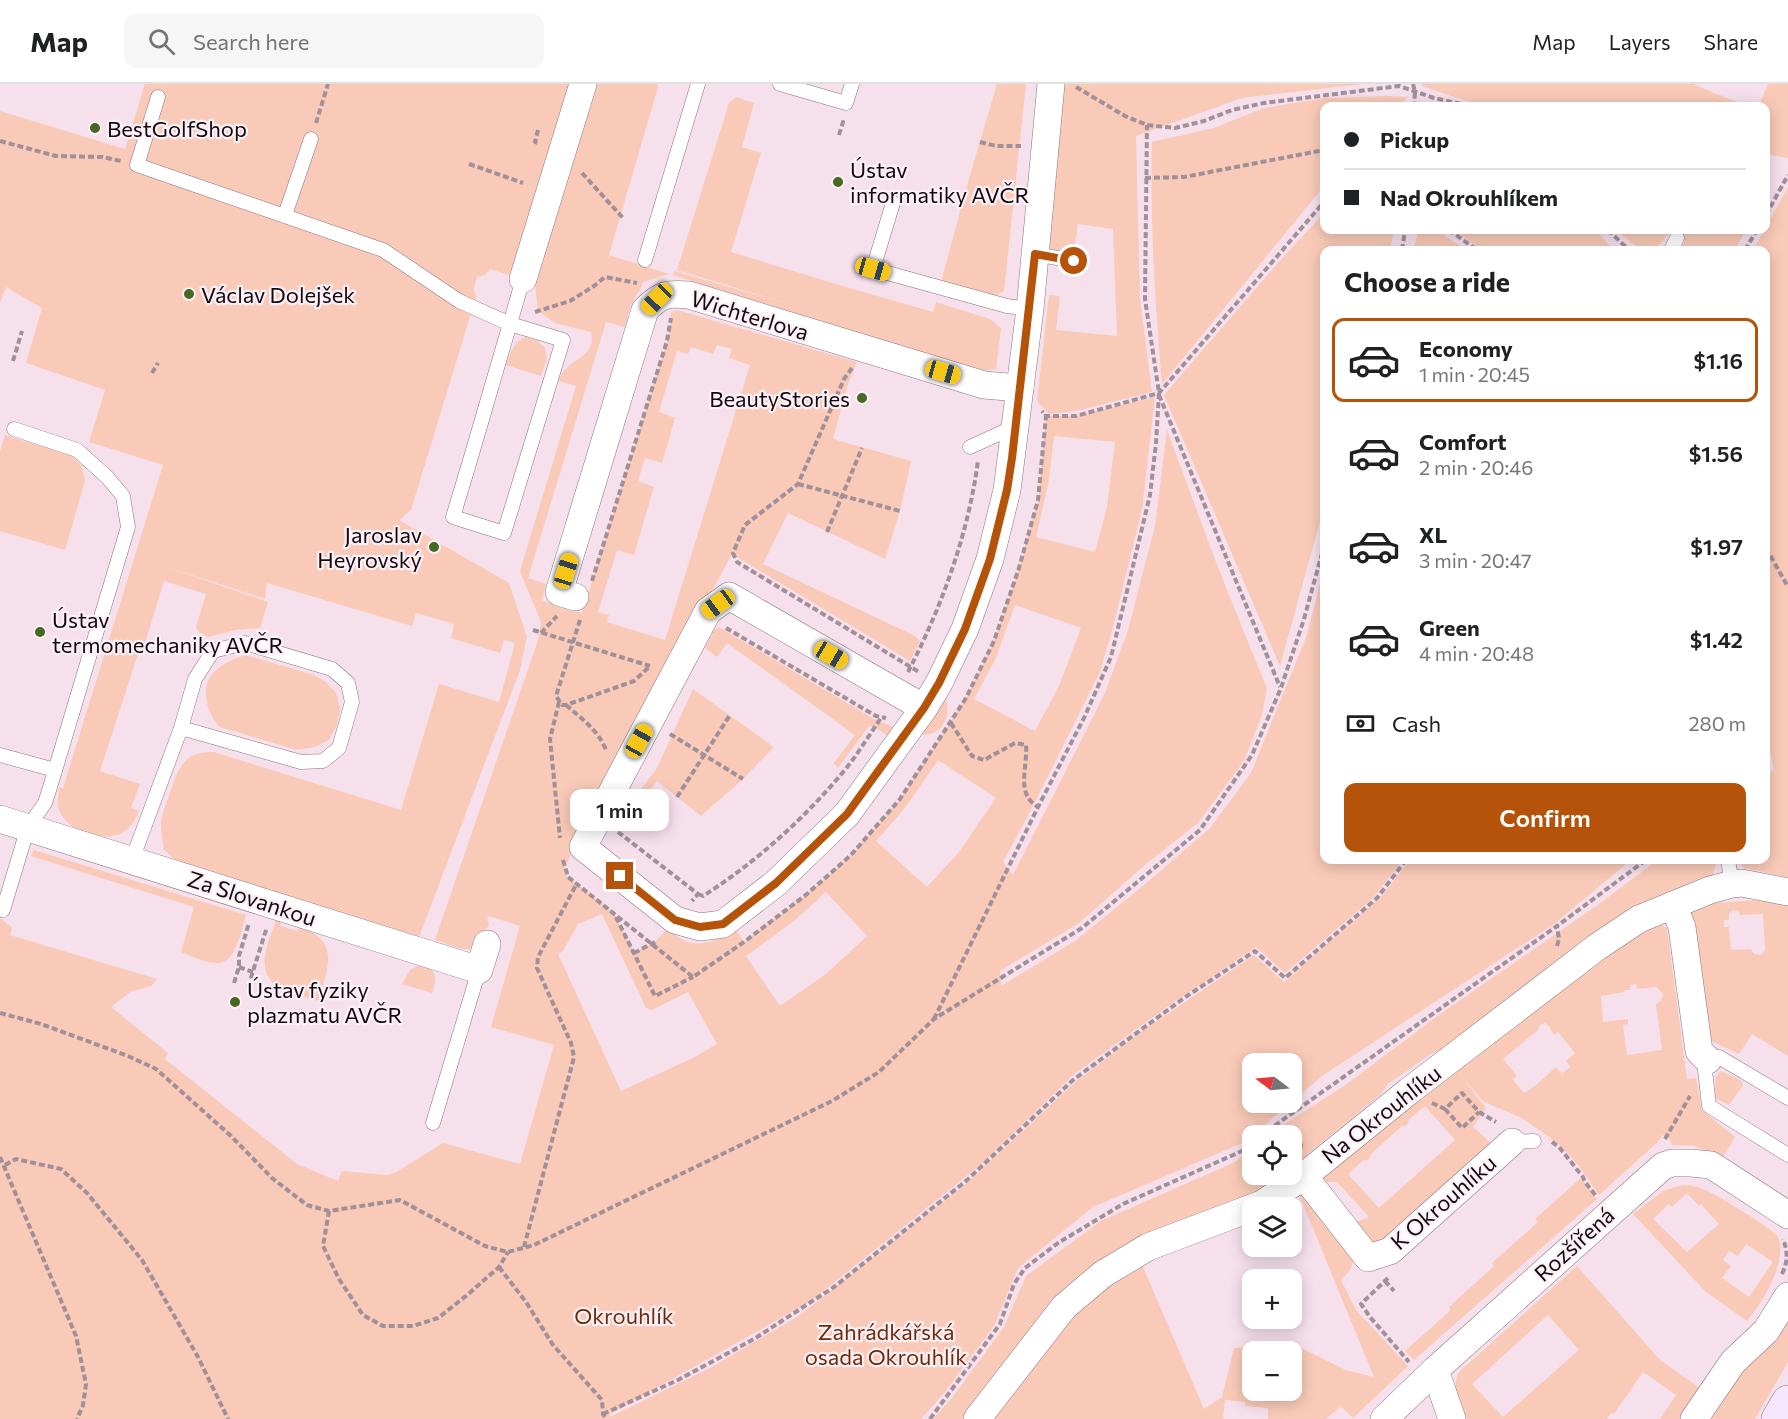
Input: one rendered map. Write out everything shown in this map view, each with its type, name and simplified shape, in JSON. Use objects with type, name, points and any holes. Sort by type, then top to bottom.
[{"type":"main road","points":[[1779,1419],[1788,1402]]},
{"type":"street","points":[[523,279],[583,84]]},
{"type":"street","points":[[924,708],[729,596],[619,778],[602,831],[583,847],[675,920],[700,927],[723,924],[776,883],[847,814],[924,708],[965,629],[990,559],[1027,420],[1020,388],[1030,309],[1051,84]]},
{"type":"street","name":"Wichterlova","points":[[582,599],[559,592],[645,310],[657,299],[670,294],[689,296],[984,385],[1020,388]]},
{"type":"street","name":"Za Slovankou","points":[[0,819],[479,970]]},
{"type":"street","name":"Na Okrouhlíku","points":[[977,1419],[1064,1307],[1103,1274],[1148,1247],[1262,1204],[1304,1176],[1409,1091],[1597,947],[1639,919],[1710,890],[1730,872],[1742,883],[1788,892]]},
{"type":"street","points":[[1673,905],[1682,927],[1699,1051],[1708,1060]]},
{"type":"street","points":[[479,970],[487,944]]},
{"type":"street","name":"K Okrouhlíku","points":[[1304,1176],[1368,1258],[1390,1251],[1514,1135]]},
{"type":"street","name":"Rozšířená","points":[[1384,1419],[1424,1368],[1662,1166],[1691,1162],[1711,1165],[1782,1222]]},
{"type":"street","points":[[1694,1419],[1733,1362],[1766,1331],[1782,1289]]},
{"type":"street","points":[[1424,1368],[1452,1419]]},
{"type":"lane","points":[[645,260],[698,84]]},
{"type":"lane","points":[[780,84],[846,103],[852,84]]},
{"type":"lane","points":[[158,97],[137,165],[382,250],[459,300],[510,324],[563,340],[504,533],[453,517],[494,384],[510,324],[523,279]]},
{"type":"lane","points":[[285,215],[311,139]]},
{"type":"lane","points":[[893,203],[873,269],[1007,306],[1030,309]]},
{"type":"lane","points":[[1035,254],[1074,261]]},
{"type":"lane","points":[[975,445],[1027,420]]},
{"type":"lane","points":[[3,910],[28,827],[45,803],[128,528],[123,496],[107,477],[77,450],[14,429]]},
{"type":"lane","points":[[132,860],[181,728],[195,679],[213,651],[245,643],[332,669],[348,683],[352,702],[339,748],[323,760],[301,762],[181,728]]},
{"type":"lane","points":[[0,754],[55,770]]},
{"type":"lane","points":[[433,1123],[479,970]]},
{"type":"lane","points":[[1788,1098],[1719,1058],[1708,1060],[1705,1070],[1709,1106],[1788,1155]]},
{"type":"path","points":[[311,139],[328,84]]},
{"type":"path","points":[[1070,84],[1125,116],[1147,125],[1174,128],[1264,102],[1353,90],[1399,86],[1455,102]]},
{"type":"path","points":[[1413,84],[1414,102]]},
{"type":"path","points":[[834,120],[843,122],[839,135]]},
{"type":"path","points":[[934,1019],[1084,718],[1111,657],[1150,495],[1159,393],[1145,299],[1147,125]]},
{"type":"path","points":[[535,142],[538,130]]},
{"type":"path","points":[[0,141],[56,156],[102,158],[137,165]]},
{"type":"path","points":[[980,142],[996,146],[1011,146]]},
{"type":"path","points":[[1145,178],[1184,177],[1320,151]]},
{"type":"path","points":[[469,164],[523,183]]},
{"type":"path","points":[[578,169],[623,218]]},
{"type":"path","points":[[1770,208],[1788,175]]},
{"type":"path","points":[[1027,420],[1076,416],[1159,393],[1320,207]]},
{"type":"path","points":[[1455,234],[1471,246]]},
{"type":"path","points":[[1612,234],[1625,246]]},
{"type":"path","points":[[510,324],[539,310],[570,301],[605,277],[642,284]]},
{"type":"path","points":[[561,846],[550,740],[559,702],[556,696],[582,599],[667,340],[671,312]]},
{"type":"path","points":[[13,361],[22,332]]},
{"type":"path","points":[[857,362],[844,380],[798,484],[746,525],[733,553],[737,562],[925,675]]},
{"type":"path","points":[[152,373],[158,363]]},
{"type":"path","points":[[1159,393],[1281,688]]},
{"type":"path","points":[[907,674],[949,578],[964,537],[974,489],[975,445]]},
{"type":"path","points":[[827,532],[862,447]]},
{"type":"path","points":[[798,484],[900,511]]},
{"type":"path","points":[[1770,555],[1788,587]]},
{"type":"path","points":[[0,1013],[41,1024],[128,1056],[156,1069],[231,1136],[272,1178],[307,1205],[329,1211],[400,1200],[485,1246],[508,1252],[518,1251],[832,1101],[879,1072],[934,1019],[1082,928],[1200,830],[1252,755],[1281,688],[1320,561]]},
{"type":"path","points":[[717,619],[876,717],[897,723]]},
{"type":"path","points":[[533,630],[650,666],[660,665]]},
{"type":"path","points":[[566,705],[634,681],[650,666]]},
{"type":"path","points":[[559,702],[566,705],[593,728],[602,740],[619,778]]},
{"type":"path","points":[[677,797],[730,715]]},
{"type":"path","points":[[602,831],[702,896],[735,876],[794,823],[844,770],[882,717]]},
{"type":"path","points":[[951,723],[972,756],[984,760],[1015,743],[1026,745],[1024,790],[1027,800],[1038,807]]},
{"type":"path","points":[[664,731],[743,779]]},
{"type":"path","points":[[562,856],[568,877]]},
{"type":"path","points":[[499,1267],[511,1280],[553,1345],[602,1400],[605,1417],[754,1340],[834,1287],[966,1181],[1072,1080],[1185,998],[1255,951],[1285,978],[1377,898],[1403,864]]},
{"type":"path","points":[[1276,1125],[1485,978],[1641,864]]},
{"type":"path","points":[[524,1247],[574,1057],[571,1043],[537,968],[538,957],[576,883]]},
{"type":"path","points":[[690,902],[698,894]]},
{"type":"path","points":[[248,987],[273,905]]},
{"type":"path","points":[[615,913],[655,996],[693,977]]},
{"type":"path","points":[[634,952],[654,944],[660,936]]},
{"type":"path","points":[[234,983],[238,969],[253,972]]},
{"type":"path","points":[[1663,1143],[1690,1098],[1690,1089]]},
{"type":"path","points":[[1409,1091],[1445,1109],[1462,1128],[1479,1112]]},
{"type":"path","points":[[1445,1109],[1462,1093],[1479,1112],[1514,1135],[1548,1139],[1559,1147],[1609,1212]]},
{"type":"path","points":[[930,1419],[1000,1324],[1014,1284],[1025,1268],[1058,1243],[1123,1204],[1242,1151]]},
{"type":"path","points":[[0,1157],[76,1336],[86,1384],[83,1405],[77,1419]]},
{"type":"path","points":[[5,1166],[16,1159],[61,1169],[87,1193],[142,1260],[198,1357],[228,1419]]},
{"type":"path","points":[[329,1211],[323,1246],[339,1279],[363,1315],[383,1326],[412,1326],[438,1318],[499,1267],[508,1252]]},
{"type":"path","points":[[1782,1222],[1783,1239],[1788,1251],[1782,1289]]},
{"type":"path","points":[[1385,1281],[1394,1291]]},
{"type":"path","points":[[1370,1317],[1424,1368]]},
{"type":"green space","points":[[145,84],[658,84],[609,255],[669,274],[643,282],[634,298],[625,327],[606,322],[528,578],[546,584],[542,601],[582,613],[667,341],[671,312],[677,310],[857,362],[848,384],[833,439],[911,461],[900,511],[885,559],[788,513],[763,564],[915,636],[920,641],[910,661],[732,554],[576,842],[563,873],[614,913],[634,952],[654,943],[667,929],[685,941],[694,943],[707,943],[736,930],[744,942],[807,894],[851,855],[900,799],[966,698],[994,641],[1019,568],[1038,500],[1046,416],[1076,416],[1155,397],[1142,509],[1100,672],[1003,862],[1013,875],[1105,693],[1128,630],[1155,526],[1167,430],[1217,565],[1267,689],[1262,715],[1244,761],[1198,823],[1146,864],[1079,923],[1000,971],[1001,986],[1075,941],[1210,828],[1251,773],[1307,635],[1320,584],[1320,864],[1400,864],[1374,897],[1285,973],[1256,947],[1167,1007],[1073,1075],[985,1161],[811,1301],[610,1414],[610,1417],[710,1368],[800,1315],[966,1184],[1074,1083],[1141,1032],[1254,955],[1284,982],[1381,897],[1407,864],[1626,864],[1554,924],[1322,1076],[1302,1093],[1302,1053],[1242,1053],[1242,1113],[1279,1113],[1265,1125],[1242,1125],[1242,1143],[1093,1207],[1018,1268],[994,1326],[945,1392],[921,1419],[0,1419],[0,918],[12,927],[10,935],[157,979],[151,986],[130,992],[111,1007],[168,1053],[165,1059],[297,1164],[338,1181],[342,1171],[387,1175],[395,1173],[443,1143],[520,1164],[554,1045],[491,1027],[520,926],[486,915],[489,925],[471,949],[461,949],[435,940],[538,640],[541,622],[520,571],[576,386],[559,381],[562,373],[590,348],[592,341],[591,332],[555,323],[538,311],[535,283],[490,269],[485,275],[477,277],[474,289],[476,297],[411,510],[399,520],[509,583],[527,637],[520,670],[418,940],[178,862],[164,850],[161,826],[164,808],[182,765],[195,755],[214,752],[401,810],[439,684],[499,702],[515,643],[504,640],[500,653],[451,638],[454,624],[416,613],[412,626],[267,583],[265,599],[161,565],[268,602],[260,628],[235,630],[208,637],[199,632],[196,627],[206,594],[164,581],[142,653],[137,657],[100,771],[140,784],[131,808],[139,811],[129,827],[116,835],[101,836],[75,828],[66,821],[58,808],[59,787],[63,788],[163,465],[89,442],[105,390],[26,363],[42,308],[6,287],[0,303],[0,111],[125,149]],"holes":[[[717,345],[732,349],[729,358],[750,365],[665,640],[607,622],[609,615],[598,612],[617,550],[634,555],[654,487],[638,481],[645,458],[662,463],[675,418],[659,412],[677,351],[688,354],[691,347],[713,354]],[[1054,436],[1115,442],[1107,507],[1095,552],[1036,537],[1049,480]],[[1015,605],[1081,628],[1059,686],[1035,731],[974,699],[995,660]],[[938,760],[996,798],[959,852],[927,887],[876,841],[905,808]],[[826,892],[867,936],[826,974],[780,1006],[746,956],[794,921]],[[602,914],[646,1008],[652,1010],[688,992],[717,1044],[695,1057],[621,1091],[558,954],[563,951],[578,924]]]},
{"type":"green space","points":[[997,84],[1026,84],[1004,291],[993,296],[941,282]]},
{"type":"green space","points":[[1062,84],[1363,84],[1242,98],[1136,136],[1140,298],[1152,392],[1076,411],[1049,414],[1037,401],[1049,295],[1060,296],[1056,330],[1117,336],[1113,229],[1078,224],[1073,256],[1049,248]]},
{"type":"green space","points":[[1421,84],[1693,84],[1736,102],[1470,102]]},
{"type":"green space","points":[[1768,84],[1788,84],[1788,158],[1770,155],[1770,102],[1761,102]]},
{"type":"green space","points":[[736,97],[754,103],[742,147],[761,153],[731,252],[933,312],[936,302],[990,319],[1001,328],[996,369],[984,370],[968,367],[673,275],[674,271],[795,306],[677,270],[729,103]]},
{"type":"green space","points":[[1408,97],[1402,102],[1320,102],[1320,191],[1162,384],[1154,263],[1152,142],[1214,128],[1264,108],[1325,98]]},
{"type":"green space","points":[[1788,187],[1788,878],[1742,867],[1742,864],[1770,864],[1770,772],[1774,770],[1770,751],[1770,246],[1755,246],[1762,234],[1770,234],[1770,219]]},
{"type":"green space","points":[[1320,217],[1320,234],[1393,234],[1391,246],[1320,246],[1320,521],[1280,666],[1164,395]]},
{"type":"green space","points":[[1418,234],[1443,234],[1460,246],[1414,246]]},
{"type":"green space","points":[[1460,234],[1599,234],[1610,246],[1476,246]]},
{"type":"green space","points":[[1620,234],[1668,234],[1656,246],[1633,244]]},
{"type":"green space","points":[[1671,234],[1744,234],[1737,246],[1683,246],[1685,240]]},
{"type":"green space","points":[[526,337],[536,340],[545,348],[547,359],[541,376],[506,365],[515,345]]},
{"type":"green space","points":[[5,435],[70,455],[82,466],[85,481],[65,550],[0,531],[0,451]]},
{"type":"green space","points":[[719,627],[874,719],[894,727],[889,737],[869,726],[838,768],[834,763],[855,735],[727,643],[717,657],[705,648],[715,629]]},
{"type":"green space","points":[[245,655],[314,675],[326,682],[336,693],[340,708],[337,725],[329,740],[315,747],[297,750],[220,727],[208,707],[207,684],[218,668]]},
{"type":"green space","points":[[693,689],[774,747],[743,779],[701,816],[657,781],[638,804],[633,800],[657,768]]},
{"type":"green space","points":[[944,694],[947,701],[947,716],[941,728],[928,734],[920,734]]},
{"type":"green space","points":[[34,850],[246,915],[232,954],[221,963],[213,963],[181,952],[194,907],[31,856]]},
{"type":"green space","points":[[1651,864],[1716,864],[1712,877],[1440,1051],[1432,1053],[1388,1084],[1380,1095],[1302,1159],[1302,1125],[1283,1125],[1344,1086],[1436,1017],[1599,904]]},
{"type":"green space","points":[[1788,900],[1788,1056],[1752,1034],[1739,1054],[1711,1041],[1706,1034],[1691,909],[1714,903]],"holes":[[[1733,910],[1739,912],[1740,915],[1763,914],[1765,950],[1761,955],[1754,954],[1751,949],[1731,950],[1729,927],[1724,927],[1724,920],[1729,920],[1729,914]]]},
{"type":"green space","points":[[277,918],[281,919],[280,926],[297,931],[300,926],[313,933],[322,940],[326,948],[328,967],[318,1001],[282,990],[267,974],[265,957]]},
{"type":"green space","points":[[1656,922],[1667,928],[1687,1079],[1696,1078],[1702,1110],[1735,1137],[1721,1160],[1695,1146],[1672,1145],[1670,1139],[1662,1135],[1659,1141],[1599,1195],[1579,1166],[1559,1144],[1522,1118],[1484,1102],[1464,1080],[1486,1108],[1473,1127],[1491,1143],[1387,1241],[1367,1243],[1349,1225],[1369,1217],[1337,1182],[1323,1182],[1324,1178],[1453,1068],[1623,938]],"holes":[[[1636,984],[1637,989],[1657,987],[1663,994],[1661,1001],[1656,1004],[1662,1050],[1627,1055],[1623,1025],[1628,1024],[1628,1019],[1603,1022],[1601,996],[1630,990],[1630,985]],[[1545,1023],[1554,1035],[1558,1032],[1575,1053],[1566,1061],[1570,1067],[1562,1074],[1556,1067],[1524,1093],[1513,1080],[1517,1076],[1503,1059],[1538,1030],[1540,1025]],[[1425,1106],[1455,1140],[1379,1208],[1348,1174],[1371,1157],[1370,1155],[1403,1125],[1404,1127],[1409,1122],[1408,1120]]]},
{"type":"green space","points":[[421,964],[431,969],[435,975],[432,993],[402,984],[410,970]]},
{"type":"green space","points":[[1721,1071],[1742,1081],[1743,1085],[1729,1105],[1714,1097],[1716,1077]]},
{"type":"green space","points":[[1242,1156],[1242,1185],[1270,1185],[1257,1195],[1242,1197],[1242,1203],[1050,1304],[962,1419],[933,1419],[952,1398],[1004,1327],[1026,1276],[1101,1221],[1235,1162]]},
{"type":"green space","points":[[1581,1178],[1597,1199],[1414,1360],[1405,1351],[1451,1310],[1449,1307],[1494,1266],[1492,1263],[1538,1222],[1535,1219]]},
{"type":"green space","points":[[1682,1185],[1704,1189],[1753,1217],[1778,1237],[1780,1258],[1777,1269],[1760,1303],[1747,1321],[1706,1292],[1633,1214],[1663,1191]],"holes":[[[1687,1193],[1699,1206],[1701,1204],[1719,1224],[1687,1252],[1653,1219],[1669,1204],[1672,1207]],[[1746,1244],[1773,1262],[1749,1297],[1722,1278],[1731,1266],[1723,1260],[1729,1251],[1738,1256]]]},
{"type":"green space","points":[[1301,1190],[1354,1257],[1351,1269],[1341,1280],[1356,1310],[1408,1366],[1353,1418],[1341,1406],[1326,1419],[1268,1419],[1268,1408],[1245,1406],[1245,1402],[1225,1400],[1223,1419],[992,1419],[1083,1301],[1140,1260],[1204,1409],[1222,1397],[1234,1348],[1242,1347],[1242,1401],[1302,1401],[1302,1349],[1346,1370],[1374,1377],[1298,1192]]},
{"type":"green space","points":[[1577,1266],[1660,1360],[1701,1389],[1681,1419],[1660,1419],[1676,1395],[1643,1372],[1614,1414],[1611,1413],[1607,1419],[1468,1419],[1456,1387],[1460,1371]],"holes":[[[1548,1315],[1579,1350],[1503,1417],[1472,1384]]]},
{"type":"green space","points":[[1788,1313],[1788,1362],[1755,1419],[1701,1419]]},
{"type":"place","name":"BestGolfShop","points":[[95,128]]},
{"type":"place","name":"Ústav informatiky AVČR","points":[[838,182]]},
{"type":"place","name":"Václav Dolejšek","points":[[189,294]]},
{"type":"place","name":"BeautyStories","points":[[862,398]]},
{"type":"place","name":"Jaroslav Heyrovský","points":[[434,547]]},
{"type":"place","name":"Ústav termomechaniky AVČR","points":[[40,632]]},
{"type":"place","name":"Ústav fyziky plazmatu AVČR","points":[[235,1002]]},
{"type":"route","points":[[620,876],[675,920],[700,927],[723,924],[776,883],[823,839],[847,814],[910,730],[939,683],[965,629],[990,559],[1007,490],[1012,458],[1035,254],[1074,261]]},
{"type":"park label","name":"Okrouhlík","points":[[624,1315]]},
{"type":"park label","name":"Zahrádkářská osada Okrouhlík","points":[[886,1344]]}]
